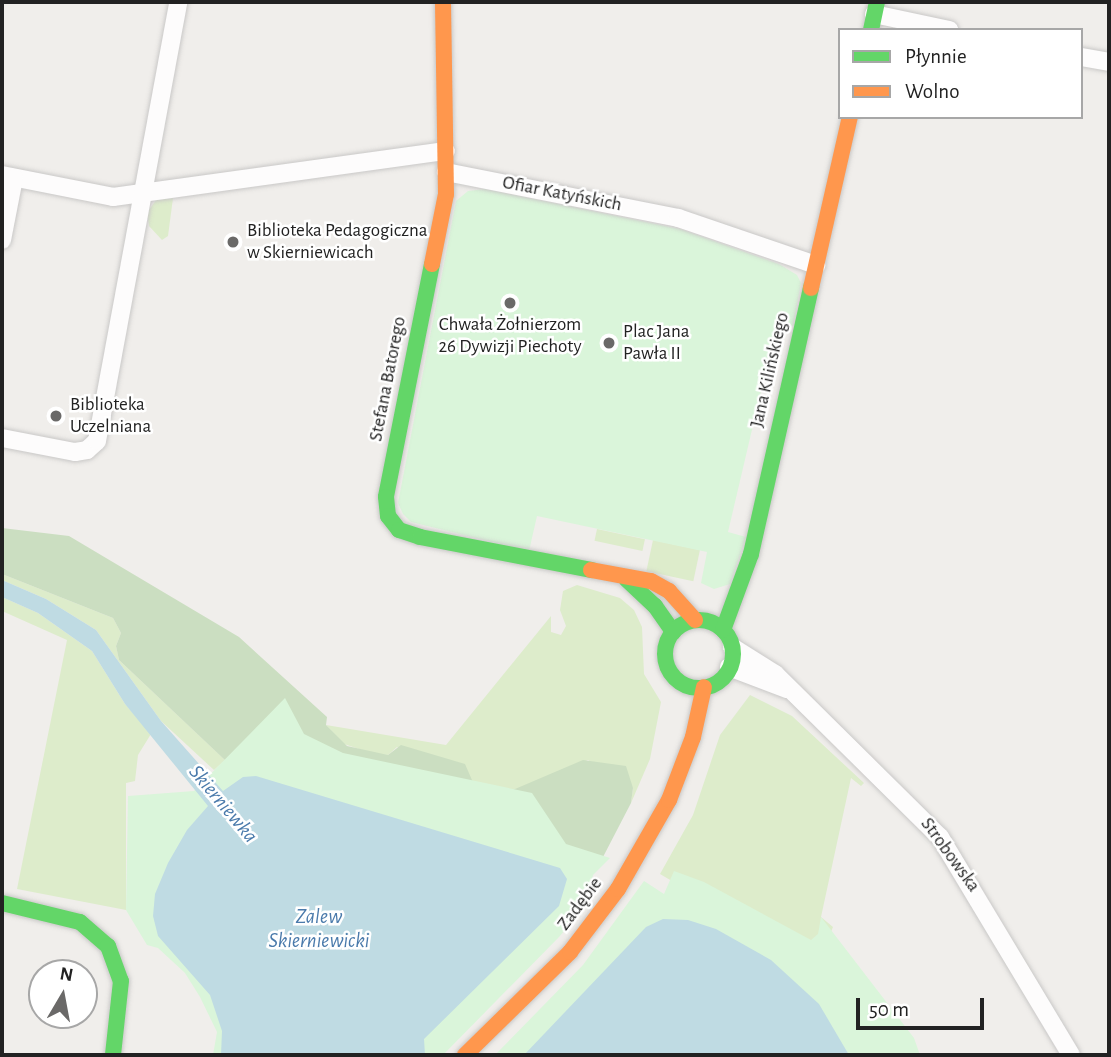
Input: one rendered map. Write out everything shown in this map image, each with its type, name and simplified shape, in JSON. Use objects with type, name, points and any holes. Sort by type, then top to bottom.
[{"type":"street","points":[[2,438],[75,453],[97,441],[178,2]]},
{"type":"street","name":"Stefana Batorego","points":[[443,2],[446,172],[441,223],[386,497],[388,516],[409,534],[662,586],[695,620]]},
{"type":"street","points":[[874,15],[939,28]]},
{"type":"street","points":[[1083,57],[1109,62]]},
{"type":"street","name":"Jana Kilińskiego","points":[[723,629],[751,554],[850,119]]},
{"type":"street","points":[[2,240],[8,177],[103,196],[446,151]]},
{"type":"street","name":"Ofiar Katyńskich","points":[[446,172],[678,218],[817,265]]},
{"type":"street","points":[[626,579],[660,611],[673,632]]},
{"type":"street","points":[[695,620],[723,629],[732,647],[729,667],[721,679],[704,687],[686,685],[667,665],[666,645],[673,632],[695,620]]},
{"type":"street","name":"Strobowska","points":[[732,647],[775,674],[787,689],[940,837],[1071,1055]]},
{"type":"street","name":"Strobowska","points":[[729,667],[787,689]]},
{"type":"street","name":"Zadębie","points":[[685,749],[681,732],[686,685]]},
{"type":"street","name":"Zadębie","points":[[466,1055],[570,952],[618,890],[669,800],[685,749],[694,737],[704,687]]},
{"type":"street","points":[[2,903],[80,922],[108,946],[121,981],[113,1055]]},
{"type":"green space","name":"Plac Jana Pawła II","points":[[485,189],[680,229],[779,264],[797,275],[801,283],[793,326],[777,323],[728,532],[746,537],[730,584],[714,589],[701,583],[707,552],[537,516],[529,551],[411,522],[403,514],[398,503],[456,201],[468,191]]},
{"type":"green space","points":[[173,198],[168,236],[162,240],[149,226],[147,213],[156,200]]},
{"type":"green space","points":[[2,528],[69,536],[239,637],[327,717],[326,725],[347,746],[388,755],[401,745],[465,764],[482,803],[583,760],[626,766],[633,788],[631,803],[603,857],[227,762],[119,660],[116,646],[121,633],[113,618],[2,574]]},
{"type":"green space","points":[[597,529],[645,539],[642,551],[595,541]]},
{"type":"green space","points":[[653,540],[700,550],[693,581],[646,571]]},
{"type":"green space","points":[[2,574],[113,618],[121,633],[116,646],[119,660],[225,760],[214,770],[161,721],[96,630],[46,599],[2,580]]},
{"type":"green space","points":[[577,585],[620,598],[634,610],[642,627],[644,674],[661,702],[650,759],[631,803],[633,788],[588,760],[482,803],[397,747],[388,755],[374,754],[344,744],[326,725],[446,745],[551,616],[551,632],[561,635],[566,626],[560,610],[563,591]]},
{"type":"green space","points":[[2,597],[38,613],[92,651],[125,704],[151,734],[138,755],[135,781],[126,783],[126,910],[17,889],[67,640],[2,611]]},
{"type":"green space","points":[[750,695],[792,716],[864,783],[861,786],[851,778],[821,917],[833,927],[831,932],[794,953],[660,874],[693,815],[720,735]]},
{"type":"green space","name":"Zalew Skierniewicki","points":[[285,698],[304,734],[343,753],[532,793],[566,844],[610,858],[593,875],[588,903],[559,937],[443,1055],[213,1055],[217,1032],[200,997],[185,973],[158,948],[147,945],[126,910],[128,796],[194,791]]},
{"type":"green space","points":[[674,871],[704,882],[811,940],[818,934],[821,917],[914,1038],[920,1055],[495,1055],[583,965],[644,881],[664,894]]},
{"type":"water","name":"Zalew Skierniewicki","points":[[2,580],[46,599],[96,630],[161,721],[223,791],[243,777],[256,776],[560,868],[567,879],[559,906],[424,1039],[425,1055],[221,1055],[222,1031],[210,995],[158,936],[153,916],[155,894],[168,863],[187,830],[208,806],[125,704],[92,651],[38,613],[2,597]]},
{"type":"water","points":[[663,919],[688,920],[716,929],[771,960],[819,1004],[849,1055],[524,1055],[646,927]]},
{"type":"traffic: fast","points":[[871,28],[877,2]]},
{"type":"traffic: fast","points":[[432,264],[386,497],[388,516],[399,530],[420,537],[591,570]]},
{"type":"traffic: fast","points":[[723,630],[751,554],[811,288]]},
{"type":"traffic: fast","points":[[626,579],[655,606],[673,632]]},
{"type":"traffic: fast","points":[[699,620],[712,623],[723,630],[730,641],[733,654],[730,667],[723,678],[712,685],[699,688],[686,685],[675,678],[668,667],[665,654],[668,641],[675,630],[686,623],[699,620]]},
{"type":"traffic: fast","points":[[2,903],[80,922],[108,946],[121,981],[113,1055]]},
{"type":"traffic: slow","points":[[432,264],[446,194],[443,2]]},
{"type":"traffic: slow","points":[[811,288],[850,119]]},
{"type":"traffic: slow","points":[[591,570],[651,581],[669,591],[695,620]]},
{"type":"traffic: slow","points":[[465,1055],[570,952],[618,889],[669,800],[693,737],[704,687]]},
{"type":"place","name":"Biblioteka Pedagogiczna w Skierniewicach","points":[[233,242]]},
{"type":"place","name":"Chwała Żołnierzom 26 Dywizji Piechoty","points":[[510,303]]},
{"type":"place","name":"Plac Jana Pawła II","points":[[609,343]]},
{"type":"place","name":"Biblioteka Uczelniana","points":[[56,416]]},
{"type":"water label","name":"Skierniewka","points":[[223,804]]}]
